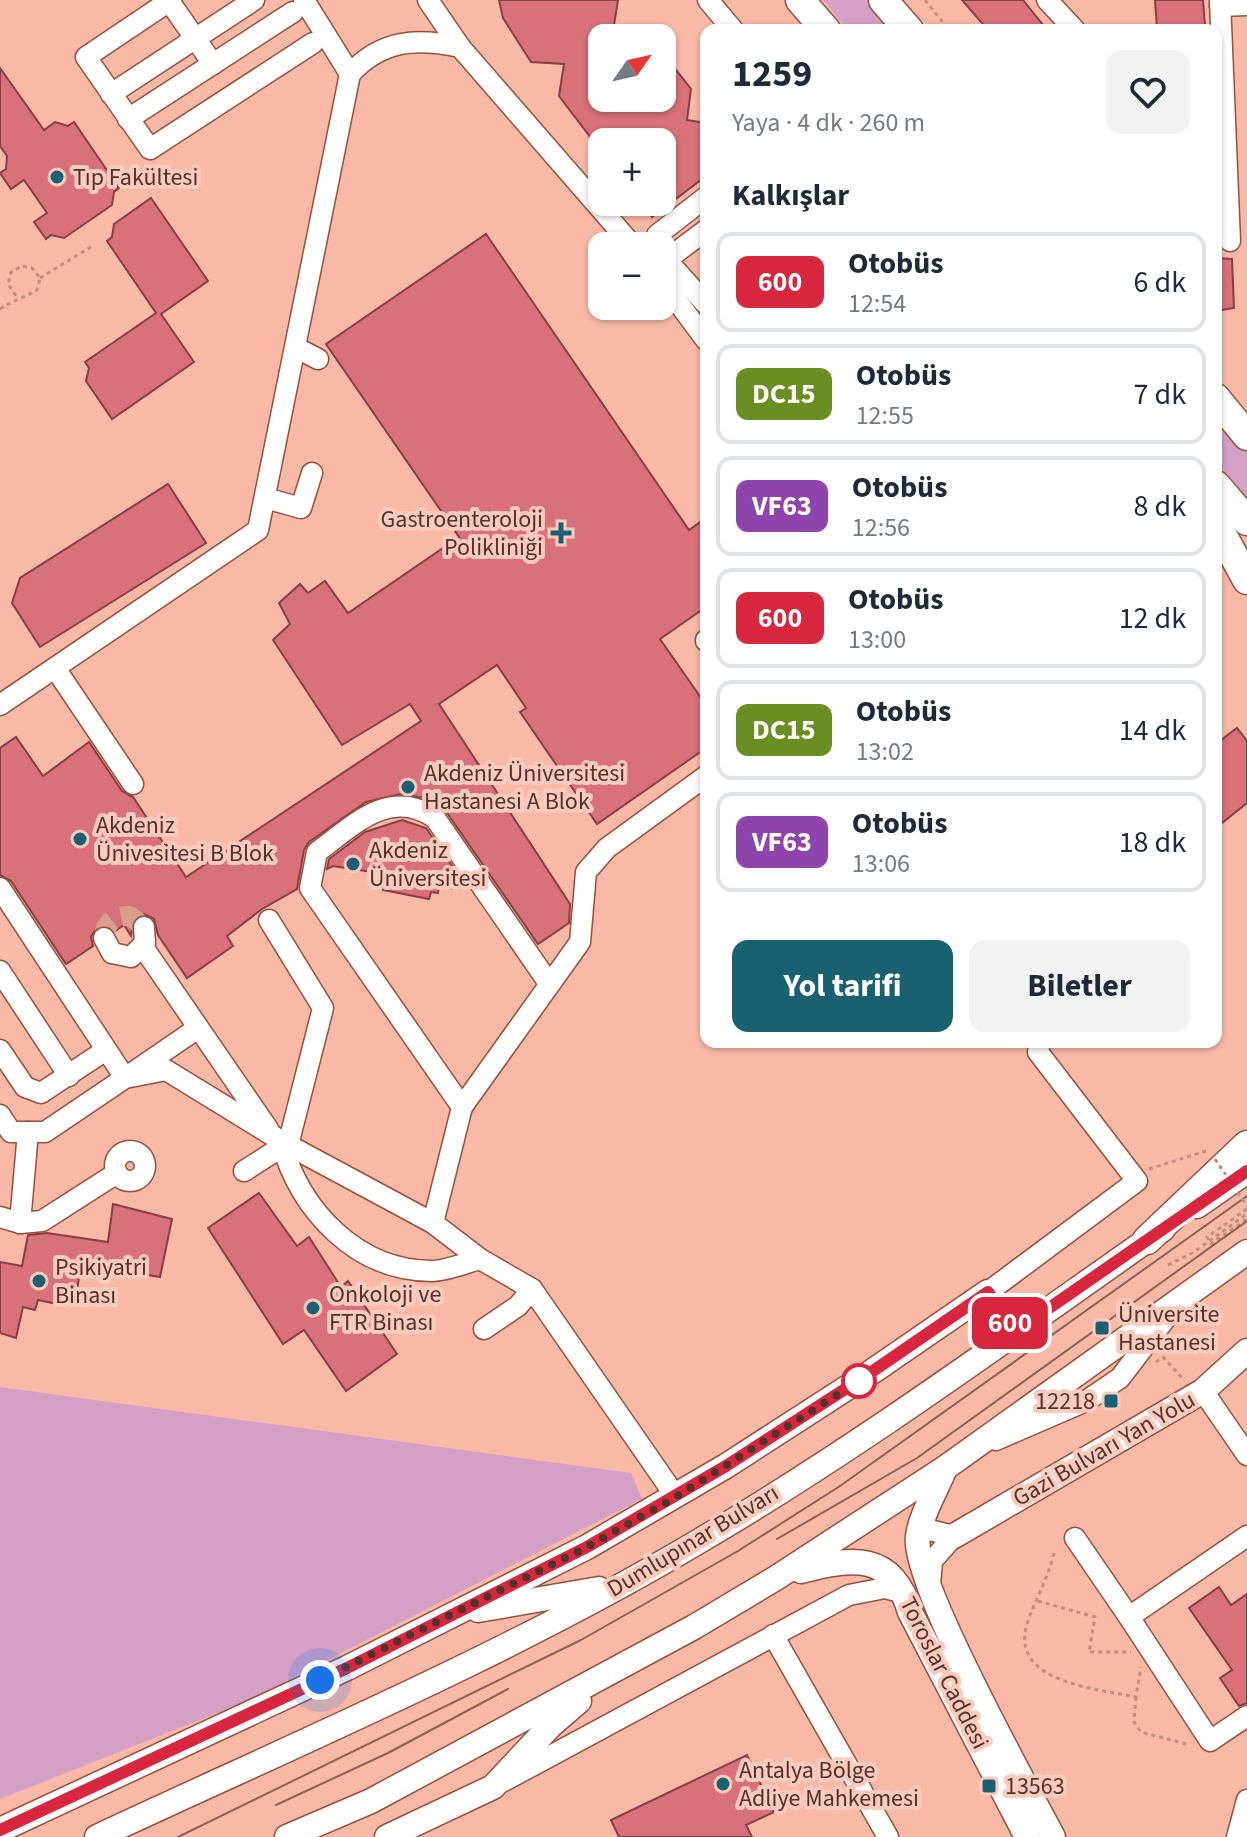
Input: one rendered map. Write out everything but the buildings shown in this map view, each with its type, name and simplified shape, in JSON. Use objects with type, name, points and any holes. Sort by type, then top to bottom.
[{"type":"highway","points":[[800,0],[821,24]]},
{"type":"highway","points":[[812,0],[832,24]]},
{"type":"highway","points":[[883,0],[906,24]]},
{"type":"highway","points":[[890,0],[908,24]]},
{"type":"highway","points":[[1222,391],[1247,411]]},
{"type":"highway","points":[[1222,405],[1247,436]]},
{"type":"highway","points":[[1222,492],[1247,521]]},
{"type":"highway","points":[[1222,534],[1247,580]]},
{"type":"highway","points":[[1147,1240],[1247,1145]]},
{"type":"main road","name":"Dumlupınar Bulvarı","points":[[97,1837],[508,1645],[698,1543],[1016,1331],[1247,1171]]},
{"type":"main road","points":[[287,1837],[371,1801],[618,1669],[776,1578],[945,1468],[1247,1252]]},
{"type":"main road","points":[[0,1830],[347,1668],[587,1547],[676,1497],[873,1371],[988,1292],[1016,1331]]},
{"type":"main road","name":"Gazi Bulvarı Yan Yolu","points":[[954,1536],[1203,1391],[1247,1351]]},
{"type":"main road","name":"Toroslar Caddesi","points":[[945,1468],[921,1528],[918,1551],[931,1589],[1053,1837]]},
{"type":"main road","name":"Toroslar Caddesi","points":[[776,1578],[836,1561],[859,1561],[892,1575],[905,1593],[910,1612],[1027,1837]]},
{"type":"main road","points":[[450,1615],[621,1585]]},
{"type":"main road","points":[[387,1837],[493,1787],[550,1726],[618,1669]]},
{"type":"street","points":[[213,64],[170,0],[86,57],[150,149],[313,43]]},
{"type":"street","points":[[111,94],[254,0]]},
{"type":"street","points":[[428,0],[460,47],[621,232]]},
{"type":"street","points":[[708,0],[728,24]]},
{"type":"street","points":[[783,0],[807,24]]},
{"type":"street","points":[[1047,0],[1069,24]]},
{"type":"street","points":[[1220,24],[1220,3],[1247,5]]},
{"type":"street","points":[[128,119],[298,6],[350,74]]},
{"type":"street","points":[[0,705],[258,530],[350,74],[383,48],[406,41],[460,47]]},
{"type":"street","points":[[1222,195],[1231,241]]},
{"type":"street","points":[[661,232],[700,202]]},
{"type":"street","points":[[676,246],[700,233]]},
{"type":"street","points":[[676,265],[698,281]]},
{"type":"street","points":[[676,297],[700,325]]},
{"type":"street","points":[[297,348],[318,359]]},
{"type":"street","points":[[265,498],[301,508],[312,473]]},
{"type":"street","points":[[55,668],[133,784]]},
{"type":"street","points":[[433,1223],[462,1107],[548,982],[580,942],[586,872],[607,848],[700,780]]},
{"type":"street","points":[[462,1107],[310,888],[317,852],[376,808],[391,804],[426,812],[435,818],[548,982]]},
{"type":"street","points":[[0,888],[125,1078]]},
{"type":"street","points":[[244,1171],[281,1142],[323,1008],[269,920]]},
{"type":"street","points":[[118,956],[131,957],[143,937],[172,991],[281,1142],[288,1168],[319,1217],[362,1255],[389,1267],[435,1271],[480,1259]]},
{"type":"street","points":[[104,938],[107,948],[172,991]]},
{"type":"street","points":[[0,971],[69,1076]]},
{"type":"street","points":[[0,1115],[11,1132],[45,1132],[198,1028]]},
{"type":"street","points":[[988,1292],[1145,1181],[1038,1052],[1039,1048]]},
{"type":"street","points":[[0,1050],[25,1087],[41,1093],[106,1050]]},
{"type":"street","points":[[125,1078],[166,1070],[281,1142],[433,1223],[480,1259],[532,1289],[676,1497]]},
{"type":"street","points":[[20,1223],[28,1132]]},
{"type":"street","points":[[0,1217],[20,1223],[42,1221],[117,1173]]},
{"type":"street","points":[[484,1329],[518,1306],[532,1289]]},
{"type":"street","points":[[1203,1391],[1247,1455]]},
{"type":"street","points":[[921,1528],[954,1536],[932,1561],[931,1589]]},
{"type":"street","points":[[1129,1617],[1247,1536]]},
{"type":"street","points":[[1075,1538],[1210,1741],[1247,1716]]},
{"type":"street","points":[[493,1787],[773,1635],[866,1589],[905,1593]]},
{"type":"street","points":[[773,1635],[888,1837]]},
{"type":"street","points":[[1237,1837],[1247,1800]]},
{"type":"path","points":[[925,0],[944,24]]},
{"type":"path","points":[[0,309],[17,297],[25,297],[37,290],[40,278],[94,245]]},
{"type":"path","points":[[17,297],[8,284],[11,272],[22,266],[32,268],[40,278]]},
{"type":"path","points":[[1145,1181],[1146,1170],[1207,1151],[1247,1212]]},
{"type":"path","points":[[1209,1241],[1207,1237],[1247,1212]]},
{"type":"path","points":[[1209,1241],[1211,1244],[1247,1212]]},
{"type":"path","points":[[1168,1265],[1209,1241]]},
{"type":"path","points":[[1054,1553],[1026,1626],[1026,1647],[1037,1666],[1062,1682],[1136,1697]]},
{"type":"path","points":[[1038,1601],[1095,1617],[1089,1652],[1143,1652]]},
{"type":"path","points":[[1141,1667],[1134,1722],[1141,1732],[1174,1743],[1209,1748],[1212,1739]]},
{"type":"shaded area","points":[[823,0],[873,0],[893,24],[843,24]]},
{"type":"shaded area","points":[[1222,422],[1247,452],[1247,498],[1222,468]]},
{"type":"shaded area","points":[[0,1387],[631,1473],[642,1499],[245,1702],[0,1799]]},
{"type":"tunnel","points":[[104,938],[108,924],[120,917],[130,916],[144,927]]},
{"type":"tram line","points":[[178,1837],[581,1640],[738,1551],[840,1486],[1247,1196]]},
{"type":"tram line","points":[[777,1539],[917,1458],[1247,1221]]},
{"type":"tram line","points":[[276,1805],[388,1753],[508,1689]]},
{"type":"bus line","name":"600","points":[[0,1830],[347,1668],[587,1547],[726,1466],[988,1292],[1016,1331],[1247,1171]]},
{"type":"place","name":"Tıp Fakültesi","points":[[57,177]]},
{"type":"place","name":"Gastroenteroloji Polikliniği","points":[[561,533]]},
{"type":"place","name":"Akdeniz Üniversitesi Hastanesi A Blok","points":[[408,787]]},
{"type":"place","name":"Akdeniz Ünivesitesi B Blok","points":[[80,839]]},
{"type":"place","name":"Akdeniz Üniversitesi","points":[[353,864]]},
{"type":"place","name":"Psikiyatri Binası","points":[[39,1281]]},
{"type":"place","name":"Onkoloji ve FTR Binası","points":[[313,1308]]},
{"type":"place","name":"Üniversite Hastanesi","points":[[1102,1328]]},
{"type":"place","name":"12218","points":[[1111,1401]]},
{"type":"place","name":"Antalya Bölge Adliye Mahkemesi","points":[[723,1784]]},
{"type":"place","name":"13563","points":[[989,1786]]},
{"type":"route","points":[[320,1680],[587,1547],[676,1497],[859,1381]]}]
